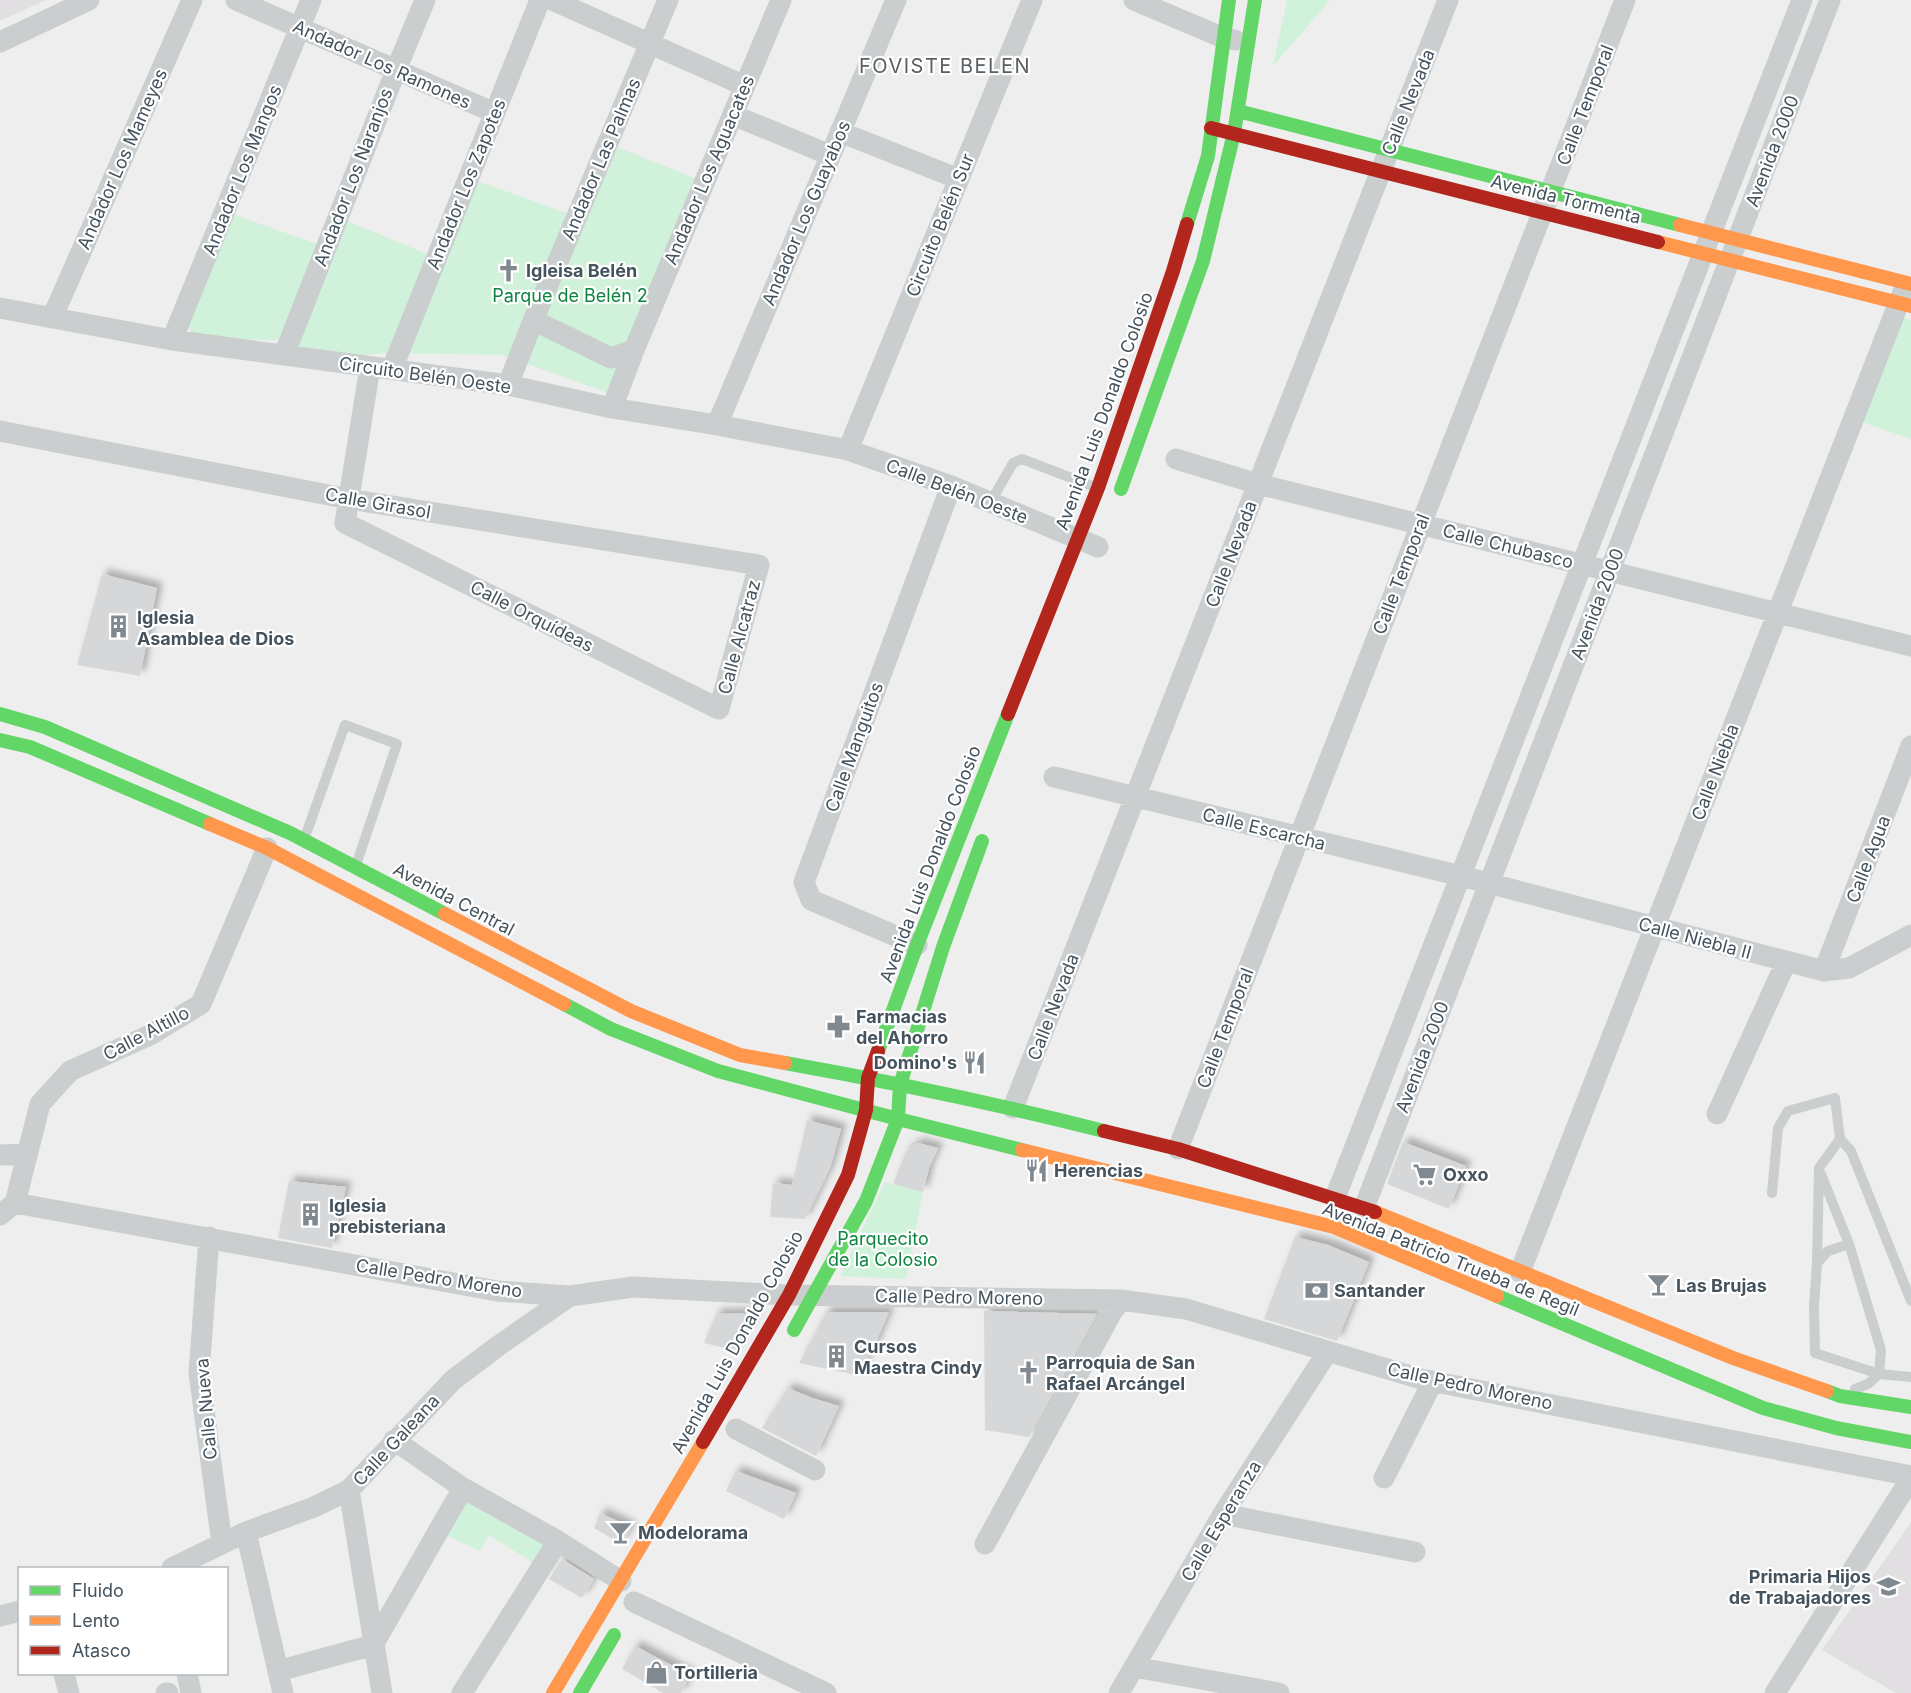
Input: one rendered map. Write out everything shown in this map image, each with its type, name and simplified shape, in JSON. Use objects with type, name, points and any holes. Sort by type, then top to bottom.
[{"type":"main road","name":"Avenida Luis Donaldo Colosio","points":[[553,1693],[789,1294],[848,1175],[866,1110],[868,1078],[917,945],[1098,488],[1173,271],[1208,156],[1229,0]]},
{"type":"main road","points":[[1114,505],[1203,261],[1234,133],[1254,0]]},
{"type":"main road","name":"Avenida Tormenta","points":[[1238,111],[1737,240],[1910,280]]},
{"type":"main road","name":"Avenida Tormenta","points":[[1211,128],[1905,304]]},
{"type":"main road","name":"Avenida Central","points":[[0,714],[45,727],[304,841],[631,1011],[740,1055],[900,1085]]},
{"type":"main road","points":[[0,740],[30,747],[267,848],[611,1029],[718,1071],[898,1119]]},
{"type":"main road","points":[[787,1342],[866,1201],[898,1119],[900,1085],[943,947],[985,830]]},
{"type":"main road","name":"Avenida Patricio Trueba de Regil","points":[[900,1085],[1013,1108],[1178,1149],[1335,1198],[1733,1358],[1840,1396],[1911,1407]]},
{"type":"main road","name":"Avenida Patricio Trueba de Regil","points":[[898,1119],[1334,1227],[1763,1408],[1883,1439],[1911,1443]]},
{"type":"main road","points":[[580,1693],[631,1607]]},
{"type":"street","points":[[0,42],[89,0]]},
{"type":"street","name":"Andador Los Mameyes","points":[[52,318],[192,0]]},
{"type":"street","name":"Andador Los Ramones","points":[[236,0],[495,113]]},
{"type":"street","name":"Andador Los Mangos","points":[[172,340],[311,0]]},
{"type":"street","name":"Andador Los Naranjos","points":[[284,355],[425,0]]},
{"type":"street","name":"Andador Los Zapotes","points":[[392,369],[540,0]]},
{"type":"street","points":[[552,0],[745,86]]},
{"type":"street","name":"Andador Las Palmas","points":[[508,386],[533,320],[668,0]]},
{"type":"street","name":"Andador Los Aguacates","points":[[612,408],[634,350],[782,0]]},
{"type":"street","name":"Andador Los Guayabos","points":[[717,425],[896,0]]},
{"type":"street","name":"Circuito Belén Sur","points":[[848,450],[1032,0]]},
{"type":"street","name":"Calle Nevada","points":[[1013,1108],[1448,0]]},
{"type":"street","name":"Calle Temporal","points":[[1178,1149],[1625,0]]},
{"type":"street","name":"Avenida 2000","points":[[1364,1208],[1582,564],[1802,0]]},
{"type":"street","name":"Avenida 2000","points":[[1335,1198],[1610,571],[1830,0]]},
{"type":"street","points":[[1146,2],[1224,38],[1248,43]]},
{"type":"street","points":[[733,114],[830,155]]},
{"type":"street","points":[[840,132],[959,178]]},
{"type":"street","name":"Calle Niebla","points":[[1520,1272],[1778,613],[1905,304],[1910,280]]},
{"type":"street","name":"Circuito Belén Oeste","points":[[0,308],[172,340],[508,386],[612,408],[848,450]]},
{"type":"street","points":[[533,320],[611,358],[634,350]]},
{"type":"street","points":[[349,499],[370,367]]},
{"type":"street","name":"Calle Girasol","points":[[0,431],[349,499],[759,565]]},
{"type":"street","name":"Calle Belén Oeste","points":[[848,450],[951,486],[1098,547]]},
{"type":"street","name":"Calle Chubasco","points":[[1176,459],[1258,483],[1911,646]]},
{"type":"street","name":"Calle Manguitos","points":[[917,945],[811,900],[804,882],[951,486]]},
{"type":"street","name":"Calle Orquídeas","points":[[349,499],[345,523],[719,710]]},
{"type":"street","name":"Calle Alcatraz","points":[[719,710],[759,565]]},
{"type":"street","name":"Calle Agua","points":[[1824,971],[1911,747]]},
{"type":"street","name":"Calle Escarcha","points":[[1054,777],[1475,879]]},
{"type":"street","name":"Calle Altillo","points":[[7,1209],[27,1154],[40,1104],[70,1071],[150,1035],[201,1004],[267,848]]},
{"type":"street","name":"Calle Niebla II","points":[[1475,879],[1824,971],[1849,968],[1911,935]]},
{"type":"street","points":[[1717,1114],[1786,962]]},
{"type":"street","points":[[0,1155],[27,1154]]},
{"type":"street","name":"Calle Pedro Moreno","points":[[7,1209],[209,1238],[497,1291],[570,1296],[633,1287],[789,1294],[1121,1300],[1186,1309],[1433,1381],[1911,1477]]},
{"type":"street","name":"Calle Nueva","points":[[209,1238],[199,1373],[222,1544]]},
{"type":"street","name":"Calle Galeana","points":[[176,1567],[246,1532],[349,1490],[453,1380],[570,1296]]},
{"type":"street","points":[[986,1544],[1112,1312],[1121,1300]]},
{"type":"street","name":"Calle Esperanza","points":[[1119,1693],[1223,1514],[1328,1351]]},
{"type":"street","points":[[1384,1478],[1433,1381]]},
{"type":"street","points":[[1750,1444],[1763,1408]]},
{"type":"street","points":[[736,1429],[815,1470]]},
{"type":"street","points":[[394,1440],[463,1488],[558,1541],[621,1581]]},
{"type":"street","points":[[1775,1693],[1911,1477]]},
{"type":"street","points":[[278,1671],[374,1645],[463,1488]]},
{"type":"street","points":[[349,1490],[382,1693]]},
{"type":"street","points":[[1223,1514],[1415,1552]]},
{"type":"street","points":[[246,1532],[283,1693]]},
{"type":"street","points":[[462,1693],[558,1541]]},
{"type":"street","points":[[631,1607],[826,1693]]},
{"type":"street","points":[[0,1616],[18,1612]]},
{"type":"street","points":[[1134,1667],[1279,1693]]},
{"type":"street","points":[[64,1675],[69,1693]]},
{"type":"street","points":[[187,1675],[191,1693]]},
{"type":"lane","points":[[990,503],[1013,464],[1022,459],[1098,488]]},
{"type":"lane","points":[[304,841],[345,725],[398,744],[356,867]]},
{"type":"lane","points":[[1772,1193],[1778,1128],[1788,1111],[1835,1098],[1840,1138],[1851,1151],[1911,1301]]},
{"type":"lane","points":[[1840,1138],[1819,1168],[1814,1306],[1815,1353],[1879,1374],[1911,1377]]},
{"type":"lane","points":[[1819,1168],[1849,1244],[1881,1350],[1879,1374],[1868,1384],[1840,1396]]},
{"type":"lane","points":[[1817,1263],[1828,1251],[1849,1244]]},
{"type":"shaded area","points":[[0,0],[46,0],[0,21]]},
{"type":"shaded area","name":"Primaria Hijos de Trabajadores","points":[[1911,1522],[1911,1693],[1896,1693],[1822,1650]]},
{"type":"green space","points":[[1287,0],[1330,0],[1273,66]]},
{"type":"green space","name":"Parque de Belén 2","points":[[607,143],[704,182],[617,396],[502,355],[387,353],[347,357],[300,352],[289,340],[201,339],[179,321],[224,211],[317,244],[330,214],[437,258],[469,178],[577,217]]},
{"type":"green space","points":[[1903,318],[1911,320],[1911,439],[1862,422]]},
{"type":"green space","name":"Parquecito de la Colosio","points":[[885,1182],[923,1192],[906,1279],[840,1276]]},
{"type":"green space","points":[[463,1493],[553,1542],[538,1566],[489,1535],[480,1551],[442,1533]]},
{"type":"building","name":"Iglesia Asamblea de Dios","points":[[102,574],[157,588],[140,676],[77,665]]},
{"type":"building","points":[[807,1120],[841,1129],[830,1168],[805,1219],[770,1217],[773,1183],[792,1185]]},
{"type":"building","name":"Oxxo","points":[[1403,1142],[1466,1166],[1449,1209],[1387,1184]]},
{"type":"building","points":[[918,1143],[938,1148],[929,1168],[923,1192],[893,1184],[906,1151]]},
{"type":"building","name":"Iglesia prebisteriana","points":[[289,1181],[346,1187],[332,1248],[278,1238]]},
{"type":"building","name":"Santander","points":[[1295,1237],[1328,1245],[1369,1262],[1337,1341],[1264,1319]]},
{"type":"building","name":"Parroquia de San Rafael Arcángel","points":[[984,1311],[1097,1314],[1029,1437],[985,1430]]},
{"type":"building","points":[[826,1312],[889,1312],[873,1349],[857,1375],[799,1363]]},
{"type":"building","points":[[757,1313],[735,1350],[704,1343],[716,1314]]},
{"type":"building","points":[[788,1388],[839,1406],[816,1456],[762,1428]]},
{"type":"building","points":[[736,1471],[796,1493],[784,1519],[726,1491]]},
{"type":"building","name":"Modelorama","points":[[600,1513],[631,1527],[621,1544],[594,1528]]},
{"type":"building","points":[[562,1559],[594,1579],[582,1598],[549,1579]]},
{"type":"building","name":"Tortilleria","points":[[635,1646],[690,1675],[681,1693],[663,1693],[622,1669]]},
{"type":"traffic: fast","points":[[1187,224],[1208,156],[1229,0]]},
{"type":"traffic: fast","points":[[1121,489],[1203,261],[1234,133],[1255,0]]},
{"type":"traffic: fast","points":[[1238,111],[1680,225]]},
{"type":"traffic: fast","points":[[0,714],[45,727],[290,833],[445,914]]},
{"type":"traffic: fast","points":[[878,1051],[1008,714]]},
{"type":"traffic: fast","points":[[0,740],[30,747],[210,824]]},
{"type":"traffic: fast","points":[[794,1330],[866,1201],[898,1119],[900,1085],[943,947],[982,841]]},
{"type":"traffic: fast","points":[[564,1004],[611,1029],[718,1071],[1022,1150]]},
{"type":"traffic: fast","points":[[785,1063],[945,1094],[1104,1131]]},
{"type":"traffic: fast","points":[[1497,1296],[1763,1408],[1836,1428],[1911,1442]]},
{"type":"traffic: fast","points":[[1827,1391],[1840,1396],[1911,1407]]},
{"type":"traffic: fast","points":[[580,1693],[614,1635]]},
{"type":"traffic: slow","points":[[1680,225],[1911,284]]},
{"type":"traffic: slow","points":[[1658,242],[1911,306]]},
{"type":"traffic: slow","points":[[210,824],[267,848],[564,1004]]},
{"type":"traffic: slow","points":[[445,914],[631,1011],[740,1055],[785,1063]]},
{"type":"traffic: slow","points":[[1022,1150],[1334,1227],[1497,1296]]},
{"type":"traffic: slow","points":[[1375,1212],[1733,1358],[1827,1391]]},
{"type":"traffic: slow","points":[[553,1693],[703,1442]]},
{"type":"traffic: jam","points":[[1211,128],[1658,242]]},
{"type":"traffic: jam","points":[[1008,714],[1098,488],[1187,224]]},
{"type":"traffic: jam","points":[[703,1442],[789,1295],[848,1175],[866,1110],[868,1078],[878,1051]]},
{"type":"traffic: jam","points":[[1104,1131],[1178,1149],[1375,1212]]},
{"type":"place","name":"Igleisa Belén","points":[[508,270]]},
{"type":"place","name":"Iglesia Asamblea de Dios","points":[[119,627]]},
{"type":"place","name":"Farmacias del Ahorro","points":[[838,1026]]},
{"type":"place","name":"Domino's","points":[[975,1062]]},
{"type":"place","name":"Herencias","points":[[1036,1170]]},
{"type":"place","name":"Oxxo","points":[[1425,1174]]},
{"type":"place","name":"Iglesia prebisteriana","points":[[311,1215]]},
{"type":"place","name":"Las Brujas","points":[[1658,1285]]},
{"type":"place","name":"Santander","points":[[1316,1290]]},
{"type":"place","name":"Cursos Maestra Cindy","points":[[836,1356]]},
{"type":"place","name":"Parroquia de San Rafael Arcángel","points":[[1028,1372]]},
{"type":"place","name":"Modelorama","points":[[620,1532]]},
{"type":"place","name":"Primaria Hijos de Trabajadores","points":[[1889,1586]]},
{"type":"place","name":"Tortilleria","points":[[656,1672]]},
{"type":"district","name":"FOVISTE BELEN","points":[[945,66]]}]
